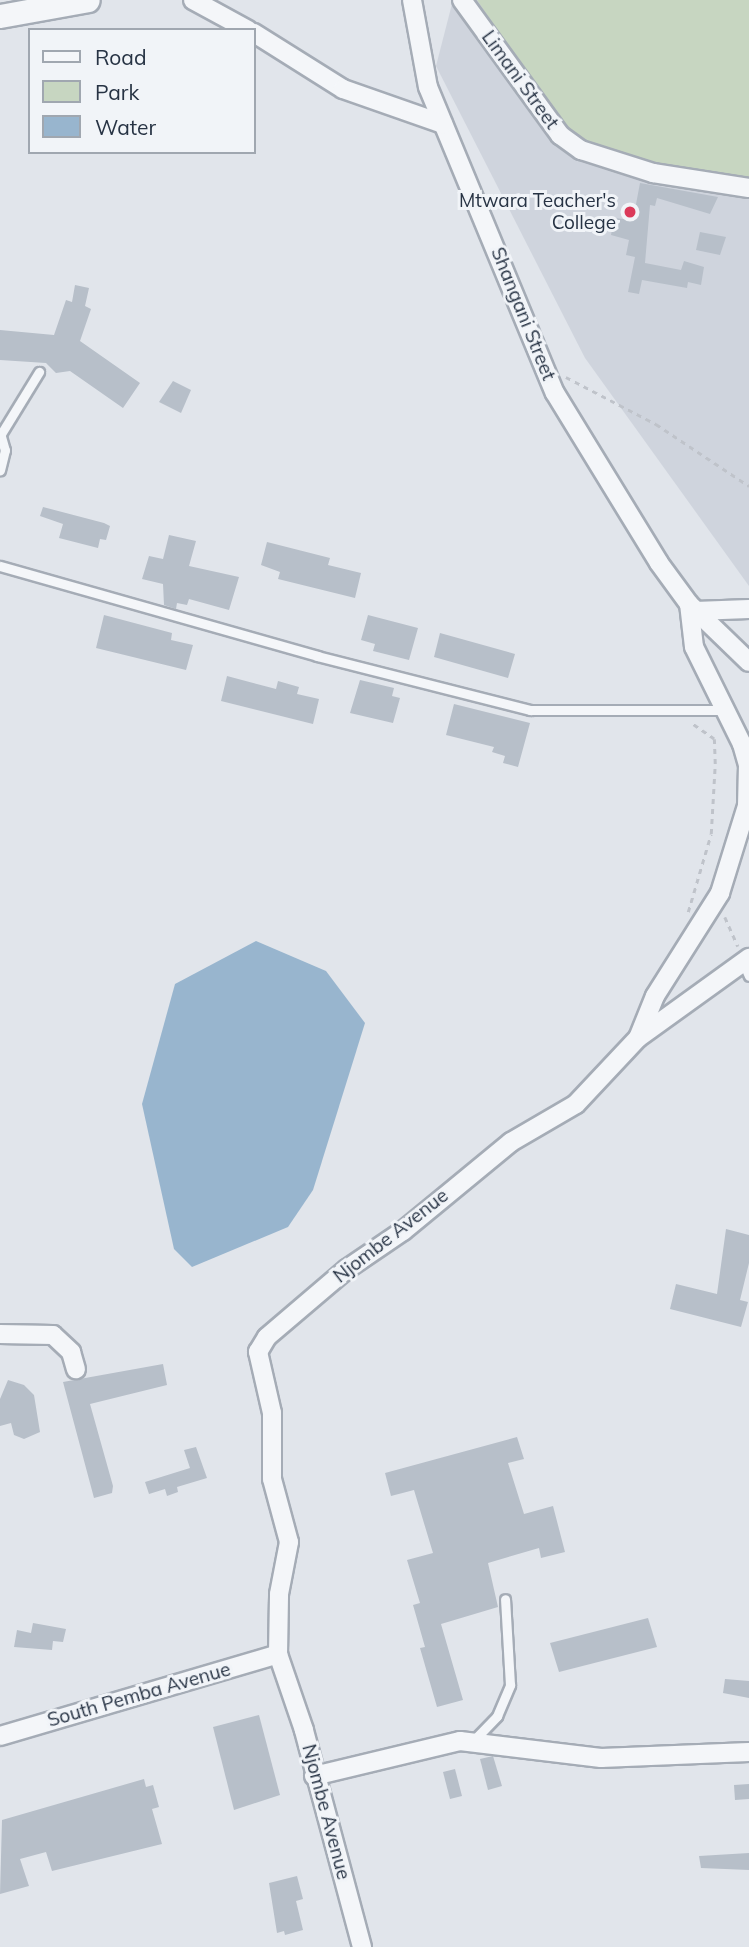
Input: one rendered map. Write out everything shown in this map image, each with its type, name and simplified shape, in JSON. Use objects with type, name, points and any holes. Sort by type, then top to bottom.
[{"type":"street","points":[[0,16],[88,0]]},
{"type":"street","points":[[193,0],[244,28]]},
{"type":"street","name":"Shangani Street","points":[[412,0],[425,75],[543,367],[628,515],[692,608],[749,662]]},
{"type":"street","name":"Limani Street","points":[[462,0],[560,135],[581,150],[653,173],[749,187]]},
{"type":"street","points":[[256,34],[343,89],[443,124]]},
{"type":"street","points":[[692,608],[749,609]]},
{"type":"street","name":"Njombe Avenue","points":[[362,1947],[278,1654],[279,1594],[289,1542],[272,1479],[272,1413],[257,1358],[259,1346],[347,1269],[403,1231],[511,1142],[576,1104],[638,1038],[655,996],[720,894],[747,806],[746,747],[724,710],[694,647],[692,608]]},
{"type":"street","points":[[638,1038],[747,965]]},
{"type":"street","points":[[0,1334],[53,1335],[71,1352],[76,1369]]},
{"type":"street","name":"South Pemba Avenue","points":[[0,1736],[278,1654]]},
{"type":"street","points":[[314,1776],[446,1742],[473,1741],[601,1758],[749,1752]]},
{"type":"lane","points":[[0,470],[5,450],[0,433],[39,372]]},
{"type":"lane","points":[[0,566],[317,656],[530,710],[724,710]]},
{"type":"lane","points":[[473,1741],[497,1716],[510,1685],[505,1599]]},
{"type":"path","points":[[543,367],[588,386],[656,424],[749,486]]},
{"type":"path","points":[[676,712],[713,738],[714,806],[688,914],[692,936]]},
{"type":"path","points":[[720,894],[726,922],[747,965]]},
{"type":"shaded area","name":"Mtwara Teacher's College","points":[[453,0],[749,0],[749,586],[585,358],[436,66]]},
{"type":"green space","points":[[477,0],[749,0],[749,178],[593,152],[562,128]]},
{"type":"water","points":[[256,941],[326,971],[365,1023],[313,1190],[288,1227],[192,1267],[174,1249],[142,1104],[175,984]]},
{"type":"building","points":[[640,183],[718,197],[710,214],[657,198],[655,206],[650,205],[645,263],[681,270],[684,261],[704,267],[701,285],[688,282],[687,288],[642,280],[639,294],[628,292],[635,257],[626,255],[629,240],[611,235],[614,218],[633,220]]},
{"type":"building","points":[[700,232],[726,237],[720,255],[696,250]]},
{"type":"building","points":[[75,285],[89,288],[85,306],[91,309],[80,341],[140,383],[123,408],[70,371],[56,373],[46,363],[0,360],[0,330],[54,335],[66,300],[72,302]]},
{"type":"building","points":[[173,381],[191,390],[181,413],[159,402]]},
{"type":"building","points":[[43,507],[110,526],[106,540],[100,539],[98,548],[59,538],[63,524],[40,516]]},
{"type":"building","points":[[169,535],[196,541],[189,566],[239,577],[229,610],[189,599],[187,605],[177,603],[176,609],[164,605],[163,584],[142,579],[149,556],[163,559]]},
{"type":"building","points":[[267,542],[330,558],[328,565],[361,573],[355,598],[278,579],[280,572],[261,565]]},
{"type":"building","points":[[104,615],[172,633],[171,640],[193,645],[186,670],[96,648]]},
{"type":"building","points":[[368,615],[418,628],[409,660],[373,651],[375,644],[361,640]]},
{"type":"building","points":[[440,633],[515,654],[508,678],[434,657]]},
{"type":"building","points":[[227,676],[276,689],[278,681],[299,687],[297,694],[319,699],[313,724],[221,701]]},
{"type":"building","points":[[360,680],[394,688],[392,696],[400,698],[393,723],[350,713]]},
{"type":"building","points":[[454,704],[530,723],[518,767],[503,763],[505,756],[492,752],[494,747],[446,735]]},
{"type":"building","points":[[726,1229],[749,1235],[749,1263],[740,1300],[748,1302],[741,1327],[670,1309],[676,1284],[717,1294]]},
{"type":"building","points":[[163,1364],[167,1385],[90,1404],[113,1486],[112,1493],[94,1498],[63,1382]]},
{"type":"building","points":[[8,1380],[24,1385],[34,1395],[40,1432],[24,1439],[14,1435],[11,1423],[0,1426],[0,1399]]},
{"type":"building","points":[[517,1437],[524,1459],[508,1463],[524,1514],[553,1506],[565,1552],[541,1558],[539,1548],[488,1563],[498,1607],[441,1624],[463,1700],[437,1707],[420,1648],[425,1647],[413,1605],[420,1603],[407,1560],[433,1553],[414,1490],[391,1496],[385,1473]]},
{"type":"building","points":[[196,1447],[207,1478],[177,1487],[178,1492],[167,1496],[165,1489],[149,1494],[145,1482],[190,1468],[184,1450]]},
{"type":"building","points":[[648,1618],[657,1647],[559,1672],[550,1643]]},
{"type":"building","points":[[33,1623],[66,1629],[63,1642],[53,1641],[52,1650],[14,1647],[17,1630],[31,1633]]},
{"type":"building","points":[[725,1679],[749,1681],[749,1698],[723,1693]]},
{"type":"building","points":[[259,1715],[280,1795],[234,1810],[213,1727]]},
{"type":"building","points":[[493,1756],[502,1786],[488,1790],[480,1759]]},
{"type":"building","points":[[455,1769],[462,1796],[450,1799],[443,1772]]},
{"type":"building","points":[[144,1779],[146,1787],[153,1785],[159,1807],[152,1809],[162,1844],[52,1871],[46,1852],[20,1859],[29,1886],[0,1894],[2,1820]]},
{"type":"building","points":[[749,1784],[749,1799],[735,1800],[734,1785]]},
{"type":"building","points":[[749,1853],[749,1870],[701,1868],[699,1856]]},
{"type":"building","points":[[297,1876],[303,1899],[296,1901],[303,1930],[285,1935],[284,1931],[277,1933],[269,1883]]},
{"type":"place","name":"Mtwara Teacher's College","points":[[630,212]]}]
